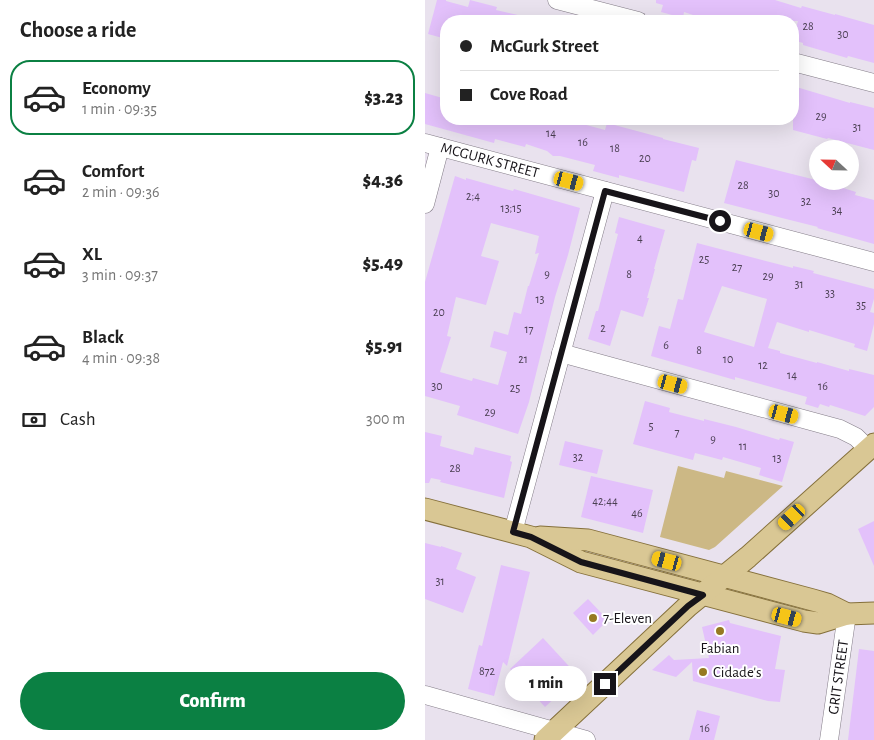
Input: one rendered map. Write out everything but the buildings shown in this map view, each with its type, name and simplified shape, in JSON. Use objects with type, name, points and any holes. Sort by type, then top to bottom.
[{"type":"main road","points":[[550,736],[688,606],[755,552],[871,446]]},
{"type":"main road","points":[[425,510],[522,534],[588,540],[821,602],[847,614]]},
{"type":"main road","points":[[522,534],[581,562],[811,623],[818,624],[847,614],[874,613]]},
{"type":"street","points":[[557,0],[615,15]]},
{"type":"street","points":[[799,64],[874,83]]},
{"type":"street","points":[[425,204],[432,145]]},
{"type":"street","name":"MCGURK STREET","points":[[432,145],[874,262]]},
{"type":"street","points":[[522,534],[561,353],[605,191]]},
{"type":"street","points":[[561,353],[840,429],[871,446]]},
{"type":"street","name":"GRIT STREET","points":[[829,740],[847,614]]},
{"type":"street","points":[[425,695],[550,736],[586,740]]},
{"type":"shaded area","points":[[678,466],[724,478],[726,471],[783,486],[715,547],[709,550],[660,537]]},
{"type":"place","name":"7-Eleven","points":[[593,618]]},
{"type":"place","name":"Fabian","points":[[720,631]]},
{"type":"place","name":"Cidade's","points":[[703,672]]},
{"type":"route","points":[[605,684],[688,606],[703,595],[581,562],[531,537],[513,532],[605,191],[720,221]]}]
